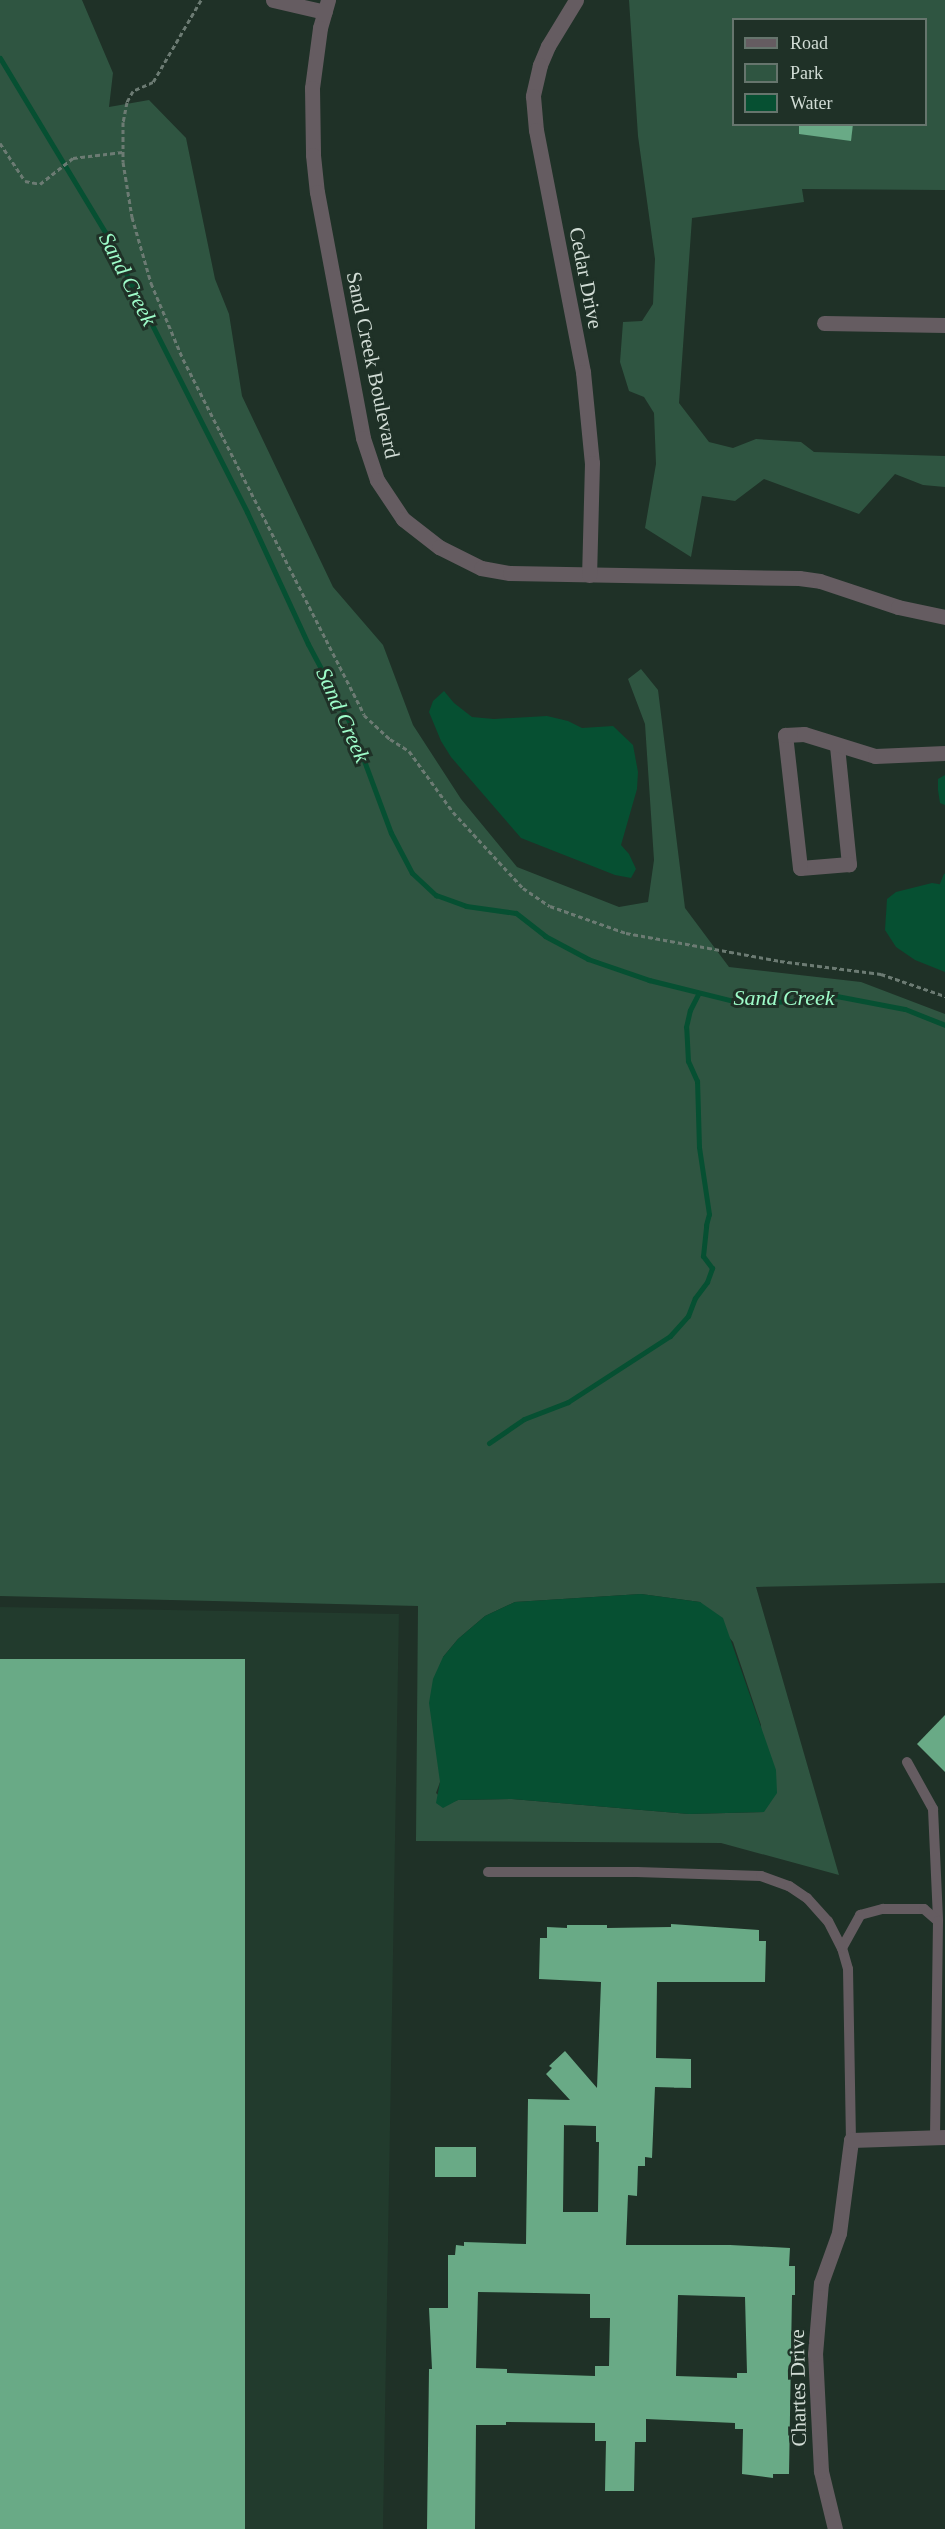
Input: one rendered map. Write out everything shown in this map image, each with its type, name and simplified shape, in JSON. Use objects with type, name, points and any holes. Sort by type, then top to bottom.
[{"type":"street","points":[[273,0],[327,6]]},
{"type":"street","name":"Cedar Drive","points":[[576,0],[548,46],[540,65],[532,96],[536,130],[583,372],[592,463],[589,575]]},
{"type":"street","name":"Sand Creek Boulevard","points":[[327,6],[320,28],[312,88],[313,155],[363,438],[377,480],[403,519],[458,559],[481,568],[510,573],[800,578],[820,581],[898,607],[945,617]]},
{"type":"street","points":[[824,323],[945,326]]},
{"type":"street","points":[[837,746],[849,864],[800,868],[785,735],[804,734],[875,756],[945,753]]},
{"type":"street","points":[[851,2140],[940,2137]]},
{"type":"street","name":"Chartes Drive","points":[[835,2529],[821,2471],[815,2354],[821,2283],[838,2233],[851,2140]]},
{"type":"lane","points":[[907,1762],[933,1809],[938,1921],[940,2137]]},
{"type":"lane","points":[[488,1872],[637,1872],[761,1876],[789,1886],[807,1898],[828,1921],[842,1948],[848,1969],[851,2140]]},
{"type":"lane","points":[[842,1948],[860,1915],[883,1909],[924,1909],[938,1921]]},
{"type":"path","points":[[201,0],[153,82],[133,91],[127,102],[123,152],[132,217],[164,316],[183,359],[364,715],[390,739],[409,751],[453,812],[523,888],[550,906],[626,933],[780,961],[881,974],[945,996]]},
{"type":"path","points":[[0,143],[25,181],[40,184],[73,158],[123,152]]},
{"type":"shaded area","points":[[0,1607],[399,1614],[383,2529],[0,2529]]},
{"type":"green space","points":[[0,0],[82,0],[113,73],[109,107],[149,100],[186,138],[215,279],[229,314],[242,396],[333,587],[383,645],[413,725],[461,799],[517,867],[619,907],[648,902],[654,860],[645,724],[628,679],[641,669],[658,690],[685,908],[729,967],[861,982],[945,1014],[945,1583],[756,1587],[839,1875],[721,1843],[416,1841],[418,1606],[0,1596]],"holes":[[[641,1594],[700,1602],[733,1642],[761,1725],[764,1812],[689,1814],[512,1799],[458,1800],[448,1804],[436,1793],[440,1782],[443,1657],[458,1639],[485,1616],[515,1602]]]},
{"type":"green space","points":[[629,0],[945,0],[945,190],[802,189],[804,202],[692,218],[679,403],[709,442],[733,448],[756,439],[801,442],[814,452],[945,456],[945,487],[923,485],[895,474],[859,514],[764,479],[735,501],[702,496],[691,557],[645,528],[656,464],[654,413],[644,397],[629,391],[620,362],[623,322],[642,321],[653,304],[655,259],[638,136]]},
{"type":"water","points":[[444,691],[454,703],[472,717],[494,719],[547,716],[568,721],[582,728],[613,726],[633,745],[638,772],[637,789],[621,845],[629,854],[636,869],[631,878],[615,875],[521,838],[451,757],[441,741],[429,712],[433,701]]},
{"type":"water","points":[[945,775],[945,805],[940,803],[938,779]]},
{"type":"water","points":[[932,883],[945,885],[945,972],[915,960],[896,947],[885,930],[887,899],[896,892]]},
{"type":"water","points":[[641,1594],[700,1602],[723,1618],[776,1770],[777,1793],[764,1812],[689,1814],[512,1799],[458,1800],[443,1808],[436,1803],[440,1782],[429,1703],[433,1679],[443,1657],[458,1639],[485,1616],[515,1602]]},
{"type":"building","points":[[799,126],[853,126],[851,141],[799,134]]},
{"type":"building","points":[[0,1659],[245,1659],[245,2529],[0,2529]]},
{"type":"building","points":[[945,1715],[945,1772],[917,1744]]},
{"type":"building","points":[[671,1924],[759,1930],[759,1941],[766,1941],[765,1982],[657,1982],[656,2058],[691,2059],[691,2088],[655,2087],[652,2158],[645,2157],[645,2166],[638,2166],[637,2196],[628,2195],[626,2245],[730,2245],[790,2248],[789,2266],[795,2266],[795,2295],[792,2295],[789,2474],[773,2474],[773,2478],[742,2474],[743,2429],[735,2429],[735,2423],[646,2419],[646,2442],[635,2442],[634,2491],[605,2491],[606,2441],[595,2441],[595,2423],[506,2422],[506,2425],[476,2425],[475,2529],[427,2529],[429,2369],[432,2369],[429,2308],[448,2308],[448,2255],[455,2255],[456,2245],[464,2246],[464,2242],[526,2244],[528,2099],[570,2100],[546,2074],[552,2068],[549,2066],[565,2051],[597,2088],[601,1982],[539,1979],[540,1938],[547,1938],[547,1927],[567,1928],[567,1925],[607,1925],[607,1928],[671,1927]],"holes":[[[564,2125],[596,2126],[596,2142],[599,2142],[598,2212],[563,2212]],[[478,2292],[590,2294],[590,2318],[610,2318],[609,2366],[595,2366],[595,2376],[507,2373],[507,2369],[476,2368]],[[678,2295],[745,2297],[747,2373],[737,2373],[737,2378],[676,2376]]]},
{"type":"building","points":[[435,2147],[476,2147],[476,2177],[435,2177]]},
{"type":"waterway","name":"Sand Creek","points":[[0,58],[105,232],[247,512],[308,644],[350,723],[391,833],[412,873],[436,895],[466,906],[516,913],[545,936],[588,959],[649,980],[742,1003],[797,1001],[826,994],[905,1009],[945,1025]]},
{"type":"waterway","points":[[942,884],[945,876]]},
{"type":"waterway","points":[[489,1443],[524,1419],[568,1402],[670,1336],[688,1316],[695,1298],[707,1282],[712,1268],[703,1256],[709,1214],[699,1147],[697,1081],[688,1061],[686,1027],[690,1010],[698,994]]}]
